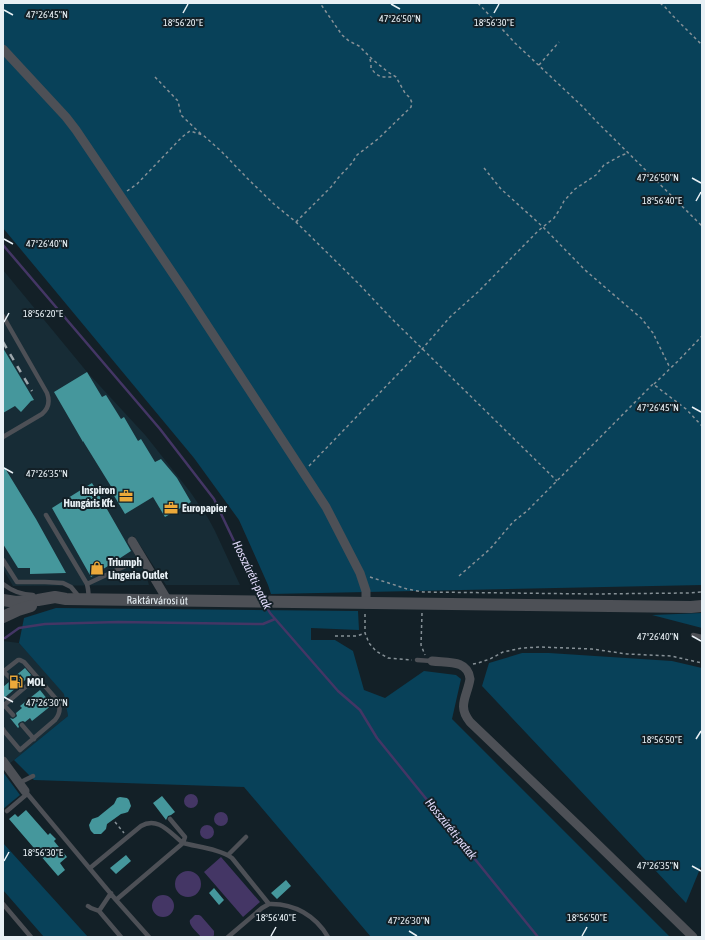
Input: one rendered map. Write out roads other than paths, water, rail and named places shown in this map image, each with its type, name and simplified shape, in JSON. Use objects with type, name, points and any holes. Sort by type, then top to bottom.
[{"type":"street","points":[[3,49],[76,130],[304,472],[326,507],[360,573],[366,591],[366,604]]},
{"type":"street","points":[[132,541],[168,601]]},
{"type":"street","name":"Raktárvárosi út","points":[[3,617],[18,610],[60,598]]},
{"type":"street","name":"Raktárvárosi út","points":[[3,600],[23,602],[60,598],[366,604],[702,606]]},
{"type":"street","points":[[432,661],[456,663],[468,671],[469,684],[463,706],[466,717],[470,722],[581,827],[693,937]]},
{"type":"street","points":[[3,761],[26,792]]},
{"type":"lane","points":[[3,316],[47,393],[49,401],[47,408],[42,414],[3,437]]},
{"type":"lane","points":[[3,560],[17,582],[63,583],[85,599],[88,589],[87,584],[46,515]]},
{"type":"lane","points":[[87,584],[136,561]]},
{"type":"lane","points":[[3,584],[22,594],[47,595],[60,598]]},
{"type":"lane","points":[[693,635],[702,638]]},
{"type":"lane","points":[[3,729],[20,750],[55,720],[60,710],[56,700],[24,662],[20,660],[3,671],[11,679]]},
{"type":"lane","points":[[417,660],[432,661]]},
{"type":"lane","points":[[13,714],[4,705],[20,689],[37,677]]},
{"type":"lane","points":[[22,725],[34,739]]},
{"type":"lane","points":[[19,783],[33,776]]},
{"type":"lane","points":[[7,811],[26,792],[116,900],[149,937]]},
{"type":"lane","points":[[116,900],[183,843],[185,837],[170,819]]},
{"type":"lane","points":[[90,868],[127,837],[144,824],[150,822],[164,827],[183,843],[228,855],[269,904]]},
{"type":"lane","points":[[228,855],[246,837]]},
{"type":"lane","points":[[99,911],[111,893]]},
{"type":"lane","points":[[3,904],[31,937]]},
{"type":"lane","points":[[228,937],[262,908],[269,904],[285,905],[302,911],[316,921],[328,937]]},
{"type":"lane","points":[[88,906],[99,911],[121,937]]},
{"type":"waterway","name":"Hosszúréti-patak","points":[[3,245],[160,429],[214,499],[262,598]]},
{"type":"waterway","name":"Hosszúréti-patak","points":[[266,606],[270,613],[338,691],[360,710],[377,738],[538,937]]},
{"type":"waterway","points":[[5,638],[19,628],[45,624],[118,622],[263,624],[275,619]]},
{"type":"railway","points":[[3,342],[32,391]]},
{"type":"place","name":"Inspiron Hungáris Kft.","points":[[126,496]]},
{"type":"place","name":"Europapier","points":[[171,508]]},
{"type":"place","name":"Triumph Lingeria Outlet","points":[[97,568]]},
{"type":"place","name":"MOL","points":[[16,682]]}]
